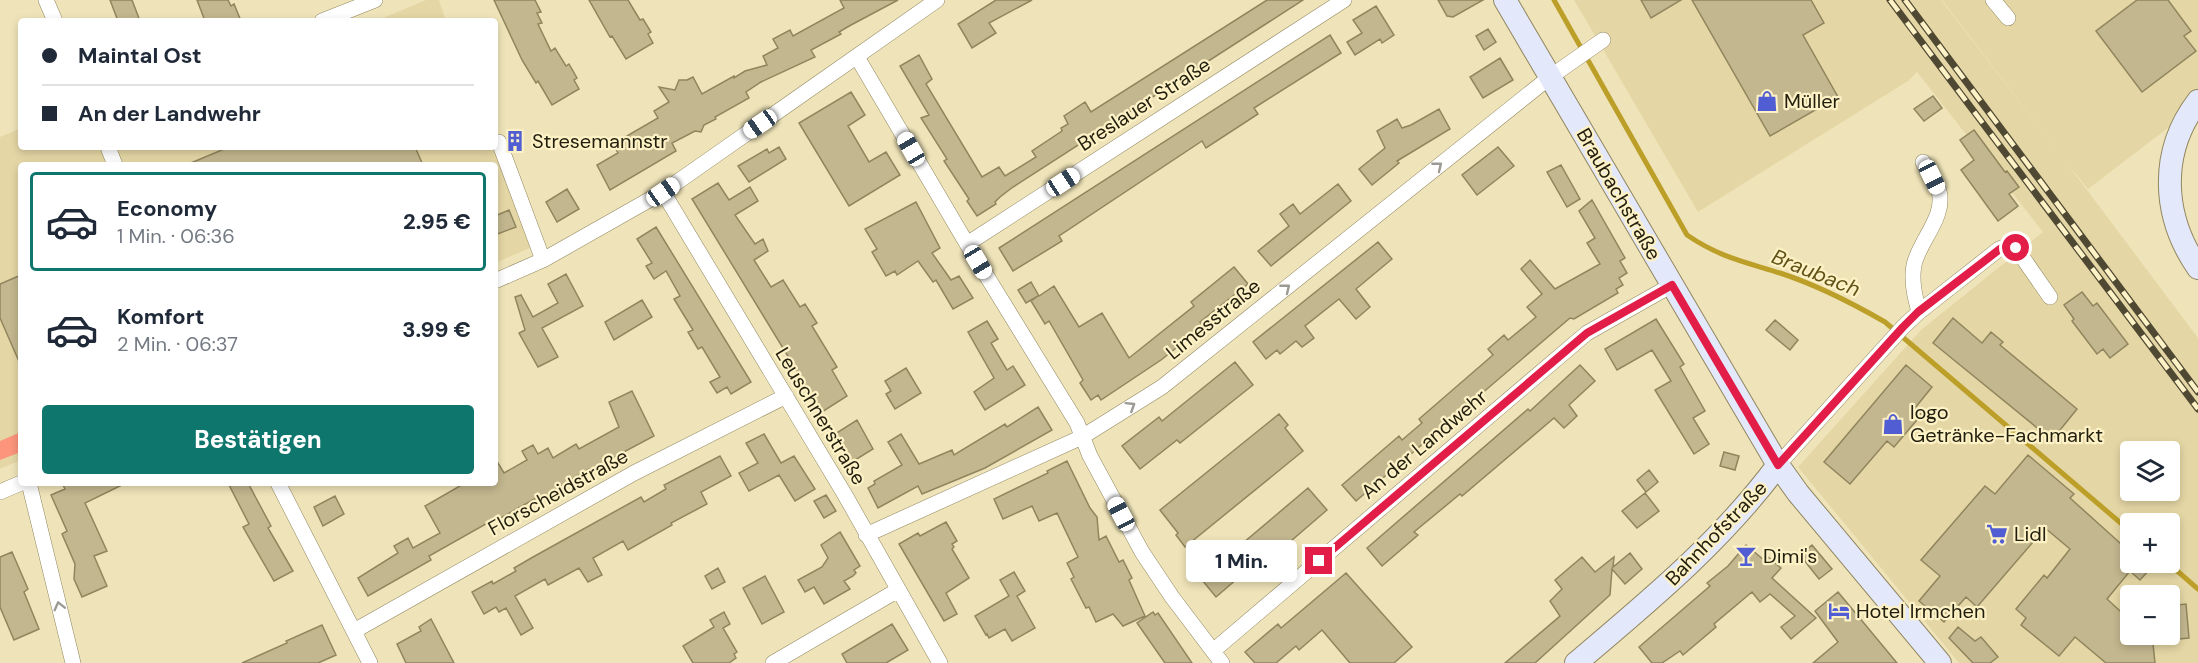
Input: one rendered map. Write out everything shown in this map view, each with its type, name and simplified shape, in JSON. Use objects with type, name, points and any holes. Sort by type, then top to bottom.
[{"type":"street","points":[[46,0],[54,18]]},
{"type":"street","points":[[330,18],[375,0]]},
{"type":"street","points":[[498,280],[543,260],[663,192],[937,0]]},
{"type":"street","name":"Breslauer Straße","points":[[967,244],[1344,0]]},
{"type":"street","name":"Braubachstraße","points":[[1505,0],[1778,465],[1798,493],[1940,663]]},
{"type":"street","points":[[1993,0],[2008,18]]},
{"type":"street","points":[[1550,77],[1603,40]]},
{"type":"street","points":[[857,57],[967,244],[1077,423],[1090,456],[1142,552],[1172,597],[1218,657]]},
{"type":"street","name":"Limesstraße","points":[[866,535],[1082,437],[1162,387],[1550,77]]},
{"type":"street","points":[[2195,105],[2179,131],[2174,146],[2170,163],[2170,196],[2177,226],[2198,268]]},
{"type":"street","points":[[499,142],[543,260]]},
{"type":"street","points":[[1918,312],[1914,292],[1914,265],[1938,214],[1940,202],[1939,191],[1923,162]]},
{"type":"street","name":"Leuschnerstraße","points":[[663,192],[786,396],[940,663]]},
{"type":"street","name":"Bahnhofstraße","points":[[1576,663],[1680,575],[1753,498],[1778,465],[1918,312],[2007,246],[2016,248],[2050,297]]},
{"type":"street","name":"An der Landwehr","points":[[1218,657],[1587,333],[1672,285]]},
{"type":"street","name":"Florscheidstraße","points":[[354,631],[634,473],[786,396]]},
{"type":"street","points":[[0,492],[18,484]]},
{"type":"street","points":[[30,486],[73,663]]},
{"type":"street","points":[[280,486],[370,663]]},
{"type":"street","points":[[773,663],[898,590]]},
{"type":"shaded area","points":[[426,0],[439,0],[445,18],[383,18]]},
{"type":"shaded area","points":[[1574,0],[1941,0],[2063,158],[1942,0],[2198,0],[2198,105],[2088,189],[2066,162],[2198,338],[2198,663],[1959,663],[1798,467],[1921,330],[2043,232],[1917,72],[1908,81],[1698,212]]},
{"type":"shaded area","points":[[18,129],[18,150],[495,150],[530,248],[498,262],[498,162],[18,162],[18,461],[0,469],[0,137]]},
{"type":"shaded area","points":[[18,433],[18,453],[0,460],[0,441]]},
{"type":"building","points":[[110,0],[132,0],[139,18],[117,18]]},
{"type":"building","points":[[197,0],[228,0],[231,6],[234,4],[240,18],[204,18]]},
{"type":"building","points":[[494,0],[535,0],[541,12],[537,13],[542,23],[538,24],[551,51],[555,48],[566,66],[569,64],[577,78],[574,80],[579,89],[552,105],[522,60]]},
{"type":"building","points":[[589,0],[628,0],[640,20],[643,19],[651,32],[648,34],[653,43],[626,59],[612,36],[610,37]]},
{"type":"building","points":[[840,0],[898,0],[811,50],[815,57],[761,82],[746,92],[749,98],[715,117],[716,119],[704,125],[701,132],[695,131],[672,143],[676,151],[610,190],[597,165],[618,153],[613,144],[658,118],[654,111],[669,102],[659,87],[675,90],[679,80],[693,77],[702,94],[745,71],[767,65],[763,56],[778,48],[773,39],[790,30],[793,36],[844,8]]},
{"type":"building","points":[[996,0],[1032,0],[989,23],[996,33],[972,48],[958,24]]},
{"type":"building","points":[[1267,0],[1303,0],[1013,187],[995,202],[996,204],[977,216],[967,201],[969,199],[944,161],[947,159],[921,118],[929,115],[900,66],[919,55],[932,79],[926,84],[982,177],[999,167],[1005,176],[1036,157],[1032,151],[1062,131],[1061,128],[1068,124],[1064,116],[1085,102],[1091,112]]},
{"type":"building","points":[[1438,0],[1483,0],[1453,17],[1447,16]]},
{"type":"building","points":[[1641,0],[1681,0],[1651,18]]},
{"type":"building","points":[[1692,0],[1811,0],[1824,23],[1803,35],[1838,97],[1770,136]]},
{"type":"building","points":[[2137,0],[2168,0],[2191,31],[2184,36],[2196,51],[2142,92],[2096,31]]},
{"type":"building","points":[[1376,6],[1394,35],[1382,43],[1380,39],[1355,55],[1347,42],[1362,33],[1353,20]]},
{"type":"building","points":[[1488,29],[1496,42],[1484,50],[1476,36]]},
{"type":"building","points":[[1330,35],[1341,53],[1254,108],[1258,114],[1206,148],[1202,141],[1059,236],[1062,241],[1013,271],[999,248]]},
{"type":"building","points":[[1500,58],[1513,80],[1483,98],[1470,77]]},
{"type":"building","points":[[851,92],[865,115],[848,126],[869,162],[886,152],[900,175],[849,206],[799,123]]},
{"type":"building","points":[[1933,96],[1942,108],[1924,121],[1914,109]]},
{"type":"building","points":[[1439,109],[1450,129],[1397,161],[1399,163],[1372,185],[1359,169],[1385,148],[1377,131],[1397,119],[1402,128],[1411,125]]},
{"type":"building","points":[[1974,130],[2019,187],[2009,194],[2018,206],[1998,221],[1961,170],[1974,160],[1960,140]]},
{"type":"building","points":[[779,147],[786,159],[749,182],[738,166],[767,149],[769,153]]},
{"type":"building","points":[[1498,147],[1514,166],[1477,195],[1462,175]]},
{"type":"building","points":[[222,150],[416,150],[422,162],[193,162]]},
{"type":"building","points":[[1561,165],[1580,199],[1567,207],[1547,172]]},
{"type":"building","points":[[718,183],[729,200],[750,187],[758,201],[735,215],[755,244],[763,239],[768,251],[754,260],[771,287],[783,280],[800,307],[805,304],[817,323],[812,326],[837,367],[832,370],[847,396],[822,412],[692,199]]},
{"type":"building","points":[[1338,184],[1351,201],[1271,266],[1258,251],[1289,226],[1280,214],[1293,204],[1300,214]]},
{"type":"building","points":[[567,189],[579,209],[557,222],[546,202]]},
{"type":"building","points":[[1592,200],[1625,258],[1620,261],[1627,273],[1619,278],[1623,285],[1616,289],[1618,293],[1574,319],[1570,318],[1356,501],[1342,485],[1399,436],[1402,440],[1422,423],[1419,419],[1493,355],[1488,349],[1504,335],[1508,340],[1536,317],[1527,307],[1542,294],[1521,269],[1530,260],[1555,289],[1600,264],[1587,243],[1595,238],[1579,211]]},
{"type":"building","points":[[916,202],[940,248],[932,253],[951,280],[959,276],[973,298],[953,309],[936,280],[933,282],[918,261],[897,275],[895,271],[886,276],[872,252],[877,249],[865,229]]},
{"type":"building","points":[[509,210],[516,227],[498,234],[498,215]]},
{"type":"building","points":[[656,227],[751,382],[731,394],[727,387],[717,393],[710,382],[720,377],[702,347],[698,349],[688,332],[693,330],[674,299],[680,296],[666,271],[654,279],[646,266],[652,263],[637,239]]},
{"type":"building","points":[[1378,242],[1392,259],[1356,289],[1370,307],[1356,319],[1339,299],[1305,326],[1314,338],[1302,347],[1296,341],[1280,354],[1277,350],[1266,359],[1253,342]]},
{"type":"building","points":[[1234,267],[1248,284],[1200,322],[1204,326],[1161,360],[1101,400],[1098,395],[1091,400],[1080,383],[1083,380],[1049,321],[1045,324],[1031,301],[1038,296],[1026,303],[1018,290],[1031,282],[1039,296],[1054,286],[1079,327],[1102,313],[1129,358],[1194,306],[1191,302]]},
{"type":"building","points":[[566,274],[583,306],[542,328],[558,357],[538,367],[519,333],[525,330],[515,297],[521,295],[533,317],[558,303],[548,284]]},
{"type":"building","points":[[18,276],[18,359],[0,318],[0,284]]},
{"type":"building","points":[[2082,292],[2093,306],[2097,303],[2128,344],[2110,358],[2103,349],[2097,354],[2072,321],[2074,319],[2064,305]]},
{"type":"building","points":[[642,300],[652,317],[614,340],[605,322]]},
{"type":"building","points":[[1953,318],[1982,343],[1991,332],[2003,342],[2000,345],[2077,409],[2052,440],[1933,343]]},
{"type":"building","points":[[1656,319],[1684,364],[1680,367],[1705,411],[1693,418],[1709,444],[1694,454],[1655,390],[1671,381],[1652,350],[1617,370],[1605,349]]},
{"type":"building","points":[[1775,320],[1798,340],[1790,350],[1766,330]]},
{"type":"building","points":[[987,321],[998,339],[991,343],[1007,370],[1013,366],[1025,385],[985,410],[974,392],[994,378],[968,332]]},
{"type":"building","points":[[1235,362],[1253,385],[1180,443],[1177,440],[1140,469],[1122,446],[1159,417],[1162,421]]},
{"type":"building","points":[[1580,365],[1595,381],[1569,405],[1577,416],[1564,428],[1554,418],[1462,496],[1460,494],[1414,532],[1418,535],[1382,566],[1367,548],[1528,409],[1530,411]]},
{"type":"building","points":[[1906,365],[1932,387],[1915,408],[1922,414],[1894,447],[1887,441],[1850,484],[1824,462]]},
{"type":"building","points":[[906,368],[921,393],[895,409],[886,394],[891,391],[885,381]]},
{"type":"building","points":[[632,391],[654,436],[589,469],[537,501],[536,498],[492,523],[491,521],[429,556],[431,560],[368,596],[358,578],[398,553],[394,546],[408,538],[413,548],[440,533],[425,506],[460,486],[498,486],[498,463],[504,473],[527,460],[522,451],[533,445],[538,454],[548,448],[553,458],[576,444],[579,449],[619,427],[609,402]]},
{"type":"building","points":[[1038,407],[1052,430],[985,468],[922,494],[918,486],[878,508],[868,488],[875,484],[874,481],[902,465],[888,442],[901,434],[919,464],[952,450],[954,455],[1005,424],[1007,427]]},
{"type":"building","points":[[1279,414],[1288,425],[1285,428],[1303,451],[1185,547],[1176,535],[1178,533],[1160,510]]},
{"type":"building","points":[[857,420],[873,449],[852,462],[835,434]]},
{"type":"building","points":[[764,434],[781,463],[794,456],[815,489],[795,501],[779,475],[749,491],[739,473],[758,463],[746,443]]},
{"type":"building","points":[[1724,452],[1739,456],[1735,470],[1720,466]]},
{"type":"building","points":[[2028,455],[2074,494],[2070,498],[2120,543],[2120,573],[2128,573],[2107,599],[2120,611],[2120,645],[2153,645],[2155,663],[2106,663],[2075,637],[2059,656],[2021,625],[2026,618],[2016,609],[2044,575],[2047,578],[2070,549],[2045,528],[1977,607],[1966,597],[1944,622],[1919,601],[1940,576],[1921,560],[1985,486],[1995,494]]},
{"type":"building","points":[[720,456],[731,476],[701,492],[707,504],[628,550],[623,541],[593,558],[602,575],[588,582],[579,568],[548,585],[545,579],[515,596],[533,628],[521,635],[506,608],[499,612],[496,607],[484,614],[472,592],[492,581],[493,584],[516,571],[514,568],[641,497],[644,502],[666,489],[664,485]]},
{"type":"building","points":[[1067,461],[1090,508],[1097,517],[1099,540],[1106,536],[1119,562],[1123,560],[1145,616],[1123,626],[1113,614],[1096,622],[1089,607],[1086,608],[1071,579],[1074,577],[1067,563],[1078,557],[1057,513],[1039,521],[1032,506],[1003,519],[994,499],[1048,473],[1047,471]]},
{"type":"building","points":[[1649,470],[1658,482],[1646,492],[1637,480]]},
{"type":"building","points":[[64,486],[120,486],[85,503],[107,551],[94,556],[107,586],[82,597],[74,579],[75,564],[62,534],[67,531],[51,495],[65,489]]},
{"type":"building","points":[[230,486],[250,486],[271,526],[268,528],[293,571],[274,581],[243,527],[249,524]]},
{"type":"building","points":[[1308,488],[1327,510],[1256,571],[1252,566],[1216,597],[1198,575],[1233,544],[1237,548]]},
{"type":"building","points":[[1645,493],[1659,511],[1637,528],[1622,511]]},
{"type":"building","points":[[826,495],[836,511],[824,518],[814,501]]},
{"type":"building","points":[[335,496],[344,514],[323,526],[314,507]]},
{"type":"building","points":[[946,522],[957,541],[952,544],[954,547],[952,549],[969,578],[946,593],[957,614],[944,621],[899,544],[918,533],[920,536]]},
{"type":"building","points":[[840,532],[860,566],[854,570],[856,573],[853,576],[844,581],[850,589],[824,604],[814,587],[805,592],[798,580],[822,567],[828,558],[821,545]]},
{"type":"building","points":[[1746,545],[1764,560],[1767,556],[1781,568],[1772,578],[1816,618],[1791,639],[1781,627],[1795,616],[1770,594],[1760,602],[1752,592],[1714,624],[1716,627],[1683,655],[1680,651],[1662,663],[1652,663],[1639,647],[1710,586],[1707,583],[1728,566]]},
{"type":"building","points":[[1812,545],[1832,569],[1819,579],[1800,555]]},
{"type":"building","points":[[12,552],[28,589],[24,592],[39,629],[14,640],[0,607],[0,557]]},
{"type":"building","points":[[1630,553],[1642,569],[1625,584],[1612,569],[1610,595],[1535,663],[1505,663],[1560,616],[1550,601],[1562,589],[1555,580],[1582,557],[1595,572],[1614,557],[1613,567]]},
{"type":"building","points":[[718,568],[725,582],[712,589],[705,576]]},
{"type":"building","points":[[1014,572],[1025,591],[1017,596],[1035,628],[1012,641],[1005,629],[989,638],[975,616],[1009,596],[1000,580]]},
{"type":"building","points":[[1346,573],[1412,647],[1394,663],[1350,663],[1322,630],[1299,650],[1296,646],[1276,663],[1255,663],[1245,652],[1278,624],[1281,628]]},
{"type":"building","points":[[2132,573],[2146,573],[2140,580]]},
{"type":"building","points":[[765,576],[784,612],[762,624],[743,588]]},
{"type":"building","points":[[1838,592],[1897,663],[1813,663],[1838,642],[1815,611]]},
{"type":"building","points":[[2186,604],[2189,638],[2180,639],[2180,605]]},
{"type":"building","points":[[724,612],[730,624],[723,628],[737,652],[734,654],[736,658],[729,663],[693,663],[683,646],[714,627],[710,620]]},
{"type":"building","points":[[1153,612],[1155,615],[1158,613],[1192,663],[1165,663],[1137,623]]},
{"type":"building","points":[[431,619],[454,663],[406,663],[397,644],[421,631],[419,627]]},
{"type":"building","points":[[892,624],[908,650],[886,663],[847,663],[842,654]]},
{"type":"building","points":[[322,625],[336,655],[318,663],[242,663],[287,643],[286,641]]},
{"type":"building","points":[[1958,627],[1975,641],[1981,637],[1998,657],[1990,663],[1973,663],[1949,638]]},
{"type":"waterway","name":"Braubach","points":[[1554,0],[1687,235],[1721,254],[1821,289],[1885,322],[2120,522]]},
{"type":"waterway","name":"Braubach","points":[[2180,573],[2198,589]]},
{"type":"railway","points":[[1890,0],[2198,409]]},
{"type":"railway","points":[[1905,0],[2198,392]]},
{"type":"place","name":"Müller","points":[[1767,101]]},
{"type":"place","name":"Stresemannstr","points":[[515,141]]},
{"type":"place","name":"logo Getränke-Fachmarkt","points":[[1893,424]]},
{"type":"place","name":"Lidl","points":[[1997,534]]},
{"type":"place","name":"Dimi's","points":[[1746,556]]},
{"type":"place","name":"Hotel Irmchen","points":[[1839,611]]},
{"type":"route","points":[[1319,561],[1587,333],[1672,285],[1778,465],[1861,371],[1918,312],[2000,249],[2007,246],[2016,248]]}]
